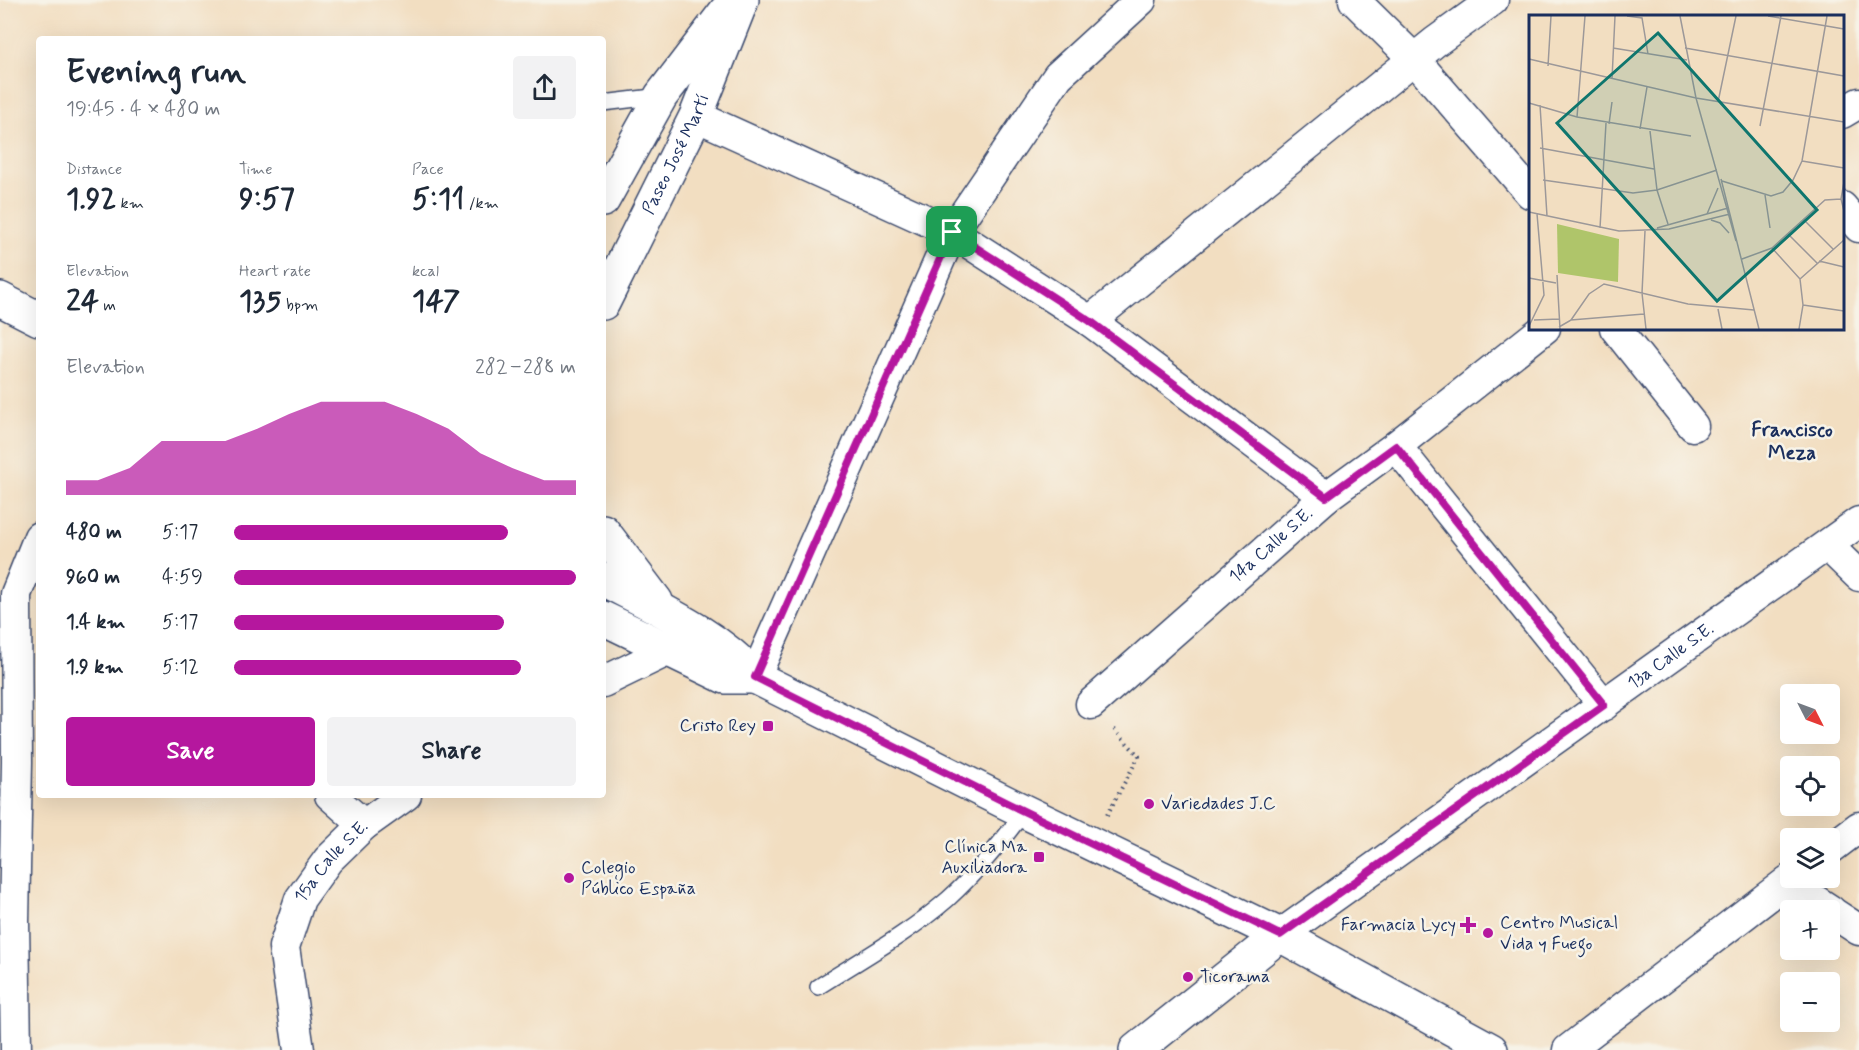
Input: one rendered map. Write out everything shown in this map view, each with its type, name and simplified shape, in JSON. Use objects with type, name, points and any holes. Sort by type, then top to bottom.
[{"type":"main road","name":"Paseo José Martí","points":[[606,195],[661,96],[735,0]]},
{"type":"main road","name":"Paseo José Martí","points":[[606,297],[696,116],[742,0]]},
{"type":"main road","points":[[0,298],[36,317]]},
{"type":"main road","points":[[606,535],[667,614]]},
{"type":"main road","points":[[606,581],[667,614],[738,658],[755,677],[1024,812],[1280,935],[1491,1050]]},
{"type":"main road","points":[[606,619],[725,677],[755,677]]},
{"type":"main road","name":"13a Calle S.E.","points":[[1144,1048],[1280,935]]},
{"type":"street","points":[[755,677],[952,232],[1058,76],[1141,0]]},
{"type":"street","points":[[1354,0],[1414,59],[1529,192]]},
{"type":"street","points":[[1090,321],[1414,59],[1493,0]]},
{"type":"street","points":[[1844,112],[1859,104]]},
{"type":"street","points":[[696,116],[952,232],[1090,321],[1326,497]]},
{"type":"street","points":[[1844,209],[1859,227]]},
{"type":"street","name":"14a Calle S.E.","points":[[1091,704],[1326,497],[1396,446],[1542,330]]},
{"type":"street","points":[[1617,330],[1693,426]]},
{"type":"street","points":[[1396,446],[1604,705]]},
{"type":"street","name":"13a Calle S.E.","points":[[1280,935],[1859,522]]},
{"type":"street","points":[[16,1050],[7,923],[8,594],[36,543]]},
{"type":"street","points":[[1828,546],[1859,576]]},
{"type":"street","points":[[606,681],[669,650]]},
{"type":"street","points":[[333,798],[364,825]]},
{"type":"street","name":"15a Calle S.E.","points":[[299,1050],[284,947],[300,899],[327,860],[364,825],[402,798]]},
{"type":"street","points":[[1840,841],[1859,826]]},
{"type":"street","points":[[1568,1050],[1780,888]]},
{"type":"street","points":[[1800,888],[1816,900]]},
{"type":"street","points":[[1840,918],[1859,930]]},
{"type":"lane","points":[[606,103],[661,96]]},
{"type":"lane","points":[[818,987],[908,930],[948,898],[993,852],[1024,812]]},
{"type":"path","points":[[1091,704],[1138,756],[1091,844]]},
{"type":"place","name":"Cristo Rey","points":[[768,726]]},
{"type":"place","name":"Variedades J.C","points":[[1149,804]]},
{"type":"place","name":"Clínica Ma Auxiliadora","points":[[1039,857]]},
{"type":"place","name":"Colegio Público España","points":[[569,878]]},
{"type":"place","name":"Farmacia Lycy","points":[[1468,925]]},
{"type":"place","name":"Centro Musical Vida y Fuego","points":[[1488,933]]},
{"type":"place","name":"Ticorama","points":[[1188,977]]},
{"type":"district","name":"Francisco Meza","points":[[1792,442]]},
{"type":"route","points":[[952,232],[1090,321],[1326,497],[1396,446],[1604,705],[1280,935],[1009,804],[755,677],[952,232]]}]
